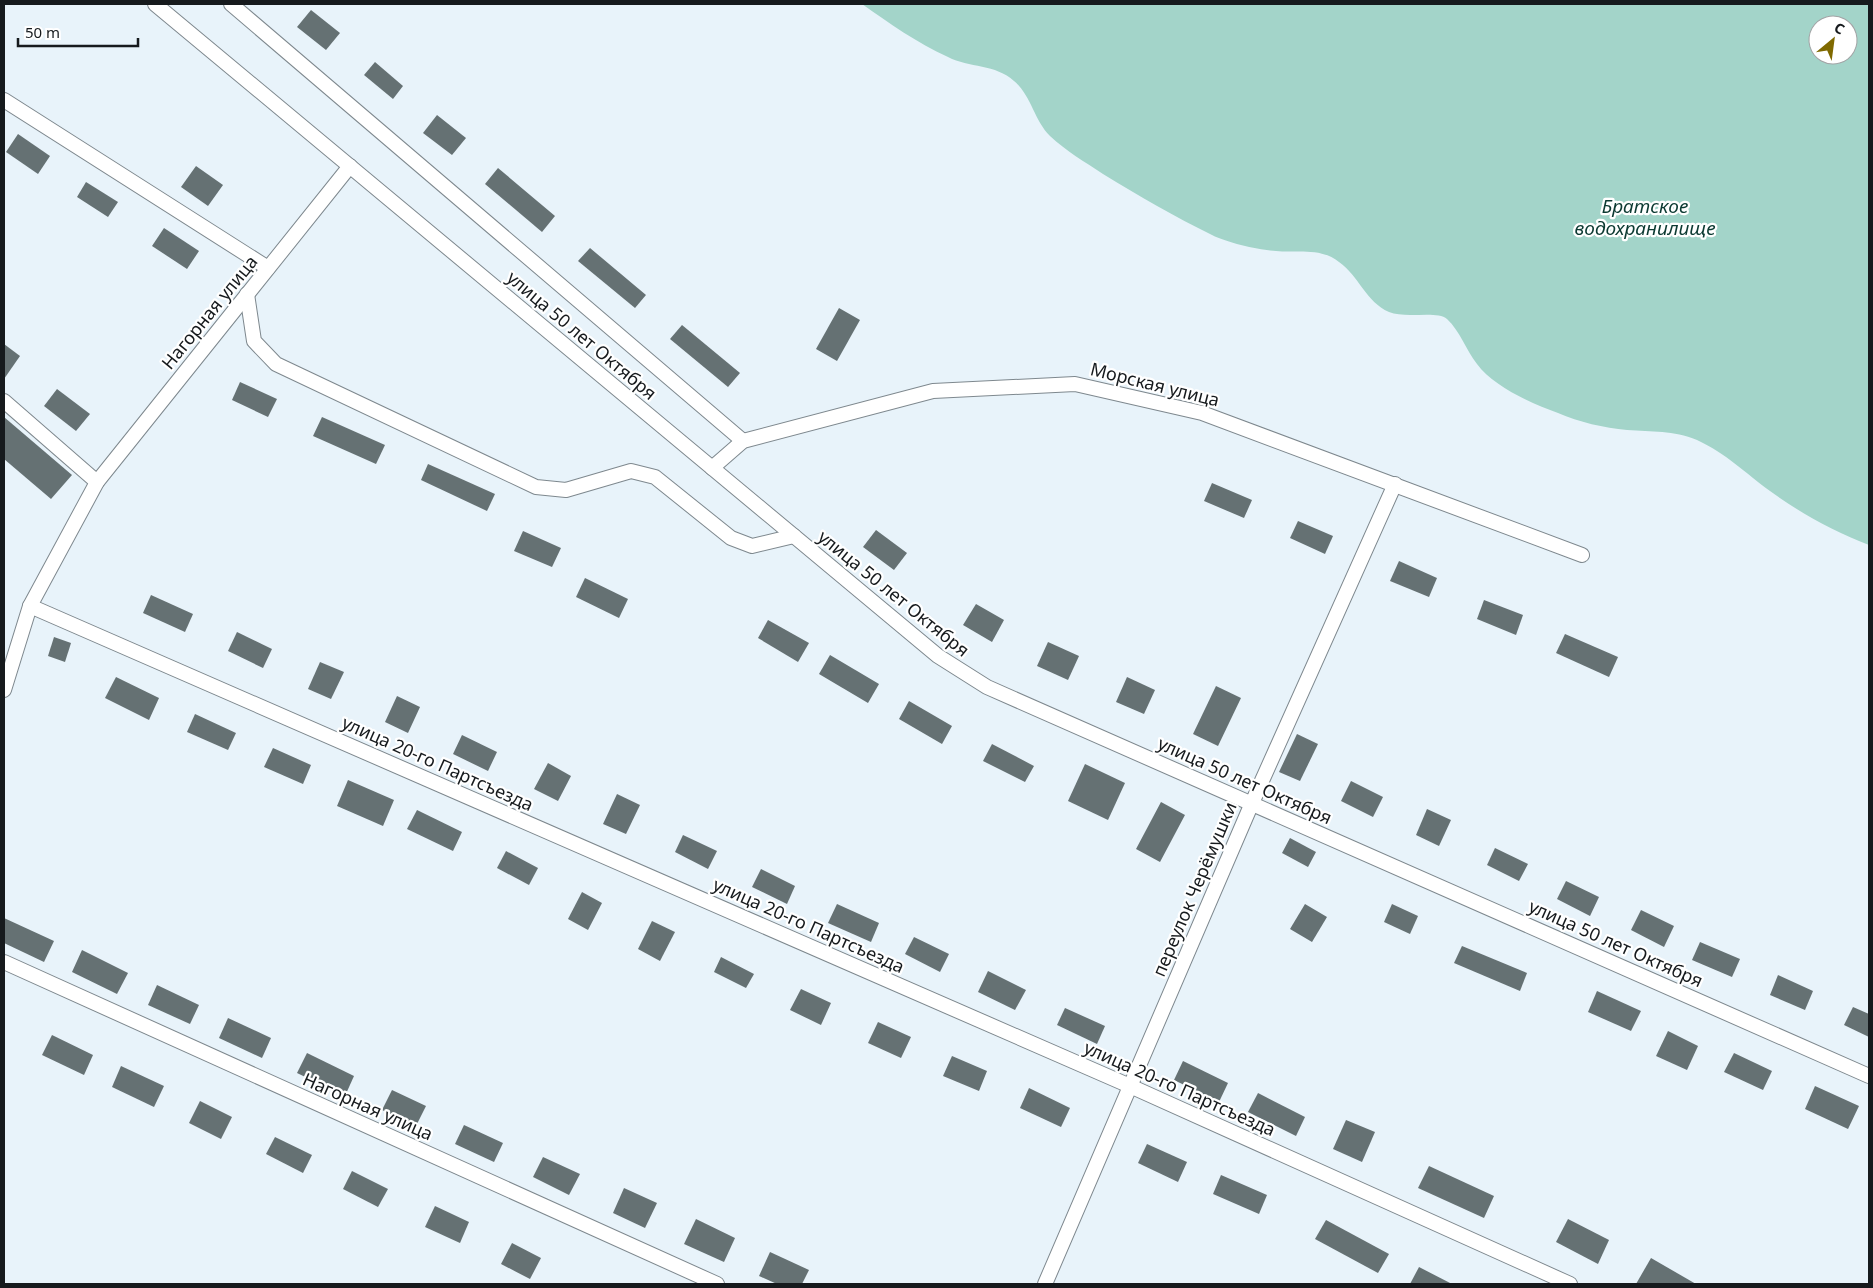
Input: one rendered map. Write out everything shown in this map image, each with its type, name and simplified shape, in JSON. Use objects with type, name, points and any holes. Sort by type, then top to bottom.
[{"type":"street","name":"улица 50 лет Октября","points":[[155,4],[938,656],[987,687],[1869,1076]]},
{"type":"street","points":[[231,4],[742,441]]},
{"type":"street","points":[[4,100],[268,268]]},
{"type":"street","name":"Нагорная улица","points":[[4,690],[30,606],[97,482],[350,166]]},
{"type":"street","points":[[248,294],[254,340],[276,364],[536,488],[566,490],[632,471],[655,477],[731,538],[752,546],[794,536]]},
{"type":"street","name":"Морская улица","points":[[712,468],[742,441],[933,391],[1075,384],[1202,412],[1582,555]]},
{"type":"street","points":[[4,401],[97,482]]},
{"type":"street","name":"переулок Черёмушки","points":[[1045,1284],[1252,803],[1395,484]]},
{"type":"street","name":"улица 20-го Партсъезда","points":[[30,606],[1130,1086],[1570,1284]]},
{"type":"street","name":"Нагорная улица","points":[[4,962],[717,1284]]},
{"type":"water","name":"Братское водохранилище","points":[[862,4],[1869,4],[1869,545],[1831,528],[1793,507],[1726,457],[1697,440],[1671,433],[1618,429],[1592,424],[1574,419],[1525,399],[1503,387],[1484,372],[1473,359],[1456,329],[1447,319],[1436,315],[1396,314],[1381,308],[1352,274],[1332,257],[1317,252],[1269,250],[1244,246],[1226,241],[1184,221],[1103,174],[1056,141],[1040,123],[1025,93],[1007,76],[991,69],[948,57],[914,39]]},
{"type":"building","points":[[311,10],[340,33],[326,50],[297,27]]},
{"type":"building","points":[[375,62],[403,86],[393,99],[364,75]]},
{"type":"building","points":[[437,115],[466,138],[452,155],[423,133]]},
{"type":"building","points":[[18,134],[50,156],[38,174],[6,152]]},
{"type":"building","points":[[196,166],[223,185],[208,206],[181,187]]},
{"type":"building","points":[[498,168],[555,216],[542,232],[485,184]]},
{"type":"building","points":[[86,182],[118,202],[108,217],[77,197]]},
{"type":"building","points":[[164,228],[199,251],[187,269],[152,246]]},
{"type":"building","points":[[590,248],[646,295],[635,308],[578,261]]},
{"type":"building","points":[[839,308],[860,320],[837,361],[816,349]]},
{"type":"building","points":[[682,325],[740,373],[728,387],[670,339]]},
{"type":"building","points":[[4,344],[20,356],[4,379]]},
{"type":"building","points":[[240,382],[277,399],[268,417],[232,400]]},
{"type":"building","points":[[57,389],[90,414],[76,431],[44,406]]},
{"type":"building","points":[[4,417],[72,475],[51,499],[4,459]]},
{"type":"building","points":[[322,417],[385,445],[376,464],[313,436]]},
{"type":"building","points":[[428,464],[495,494],[487,511],[421,480]]},
{"type":"building","points":[[1212,483],[1252,500],[1244,518],[1204,501]]},
{"type":"building","points":[[1298,521],[1333,536],[1325,554],[1290,538]]},
{"type":"building","points":[[876,530],[907,553],[894,570],[863,547]]},
{"type":"building","points":[[523,531],[561,548],[552,567],[514,551]]},
{"type":"building","points":[[1399,561],[1437,578],[1429,597],[1390,581]]},
{"type":"building","points":[[585,578],[628,599],[619,618],[576,597]]},
{"type":"building","points":[[151,595],[193,614],[185,632],[143,613]]},
{"type":"building","points":[[1484,600],[1523,615],[1516,635],[1477,619]]},
{"type":"building","points":[[976,604],[1004,620],[992,642],[963,625]]},
{"type":"building","points":[[768,620],[809,643],[798,662],[758,638]]},
{"type":"building","points":[[237,632],[272,649],[263,668],[228,651]]},
{"type":"building","points":[[1565,634],[1618,657],[1609,677],[1556,653]]},
{"type":"building","points":[[54,637],[71,643],[65,662],[48,656]]},
{"type":"building","points":[[1048,642],[1079,656],[1068,680],[1037,666]]},
{"type":"building","points":[[830,655],[879,684],[868,703],[819,674]]},
{"type":"building","points":[[320,662],[344,672],[331,699],[308,689]]},
{"type":"building","points":[[116,677],[159,698],[149,720],[105,698]]},
{"type":"building","points":[[1127,677],[1155,690],[1144,714],[1116,702]]},
{"type":"building","points":[[1216,686],[1241,698],[1218,746],[1193,734]]},
{"type":"building","points":[[397,696],[420,707],[408,733],[385,722]]},
{"type":"building","points":[[909,701],[952,726],[942,744],[899,719]]},
{"type":"building","points":[[195,714],[236,733],[228,750],[187,732]]},
{"type":"building","points":[[1297,734],[1318,744],[1300,781],[1279,772]]},
{"type":"building","points":[[462,735],[497,752],[488,771],[453,754]]},
{"type":"building","points":[[992,744],[1034,766],[1025,782],[983,761]]},
{"type":"building","points":[[273,748],[311,765],[303,784],[264,767]]},
{"type":"building","points":[[548,763],[571,776],[558,801],[534,789]]},
{"type":"building","points":[[1085,764],[1125,783],[1108,820],[1068,801]]},
{"type":"building","points":[[348,780],[394,800],[383,826],[337,806]]},
{"type":"building","points":[[1351,781],[1383,797],[1373,817],[1341,801]]},
{"type":"building","points":[[617,794],[640,805],[626,834],[603,824]]},
{"type":"building","points":[[1161,802],[1185,815],[1160,862],[1136,849]]},
{"type":"building","points":[[1427,809],[1451,820],[1439,846],[1416,835]]},
{"type":"building","points":[[417,810],[462,832],[453,851],[407,829]]},
{"type":"building","points":[[683,835],[717,851],[708,869],[675,852]]},
{"type":"building","points":[[1290,838],[1316,852],[1308,867],[1282,853]]},
{"type":"building","points":[[1495,848],[1528,864],[1519,881],[1487,865]]},
{"type":"building","points":[[506,851],[538,868],[529,885],[497,868]]},
{"type":"building","points":[[761,869],[795,886],[787,904],[752,887]]},
{"type":"building","points":[[1566,881],[1599,897],[1590,916],[1557,899]]},
{"type":"building","points":[[582,892],[602,903],[588,930],[568,919]]},
{"type":"building","points":[[837,904],[879,923],[871,942],[828,923]]},
{"type":"building","points":[[1305,904],[1327,917],[1312,942],[1290,929]]},
{"type":"building","points":[[1392,904],[1418,916],[1410,934],[1384,922]]},
{"type":"building","points":[[1641,910],[1674,926],[1664,947],[1631,930]]},
{"type":"building","points":[[4,918],[54,941],[44,962],[4,943]]},
{"type":"building","points":[[652,921],[675,932],[660,961],[638,949]]},
{"type":"building","points":[[914,937],[949,954],[940,972],[905,954]]},
{"type":"building","points":[[1700,942],[1740,959],[1732,977],[1692,960]]},
{"type":"building","points":[[1462,946],[1527,973],[1520,991],[1454,963]]},
{"type":"building","points":[[82,950],[128,973],[117,994],[72,972]]},
{"type":"building","points":[[721,957],[754,974],[746,988],[714,972]]},
{"type":"building","points":[[988,971],[1026,990],[1015,1010],[978,992]]},
{"type":"building","points":[[1778,975],[1813,991],[1805,1010],[1770,995]]},
{"type":"building","points":[[157,985],[199,1005],[190,1024],[148,1005]]},
{"type":"building","points":[[801,989],[831,1003],[821,1025],[790,1010]]},
{"type":"building","points":[[1597,991],[1641,1011],[1631,1031],[1588,1012]]},
{"type":"building","points":[[1853,1007],[1869,1014],[1869,1037],[1844,1025]]},
{"type":"building","points":[[1065,1008],[1105,1026],[1097,1044],[1057,1025]]},
{"type":"building","points":[[228,1018],[271,1038],[262,1058],[219,1038]]},
{"type":"building","points":[[878,1022],[911,1037],[901,1058],[868,1043]]},
{"type":"building","points":[[1668,1031],[1698,1046],[1687,1070],[1656,1056]]},
{"type":"building","points":[[52,1035],[93,1055],[84,1075],[42,1055]]},
{"type":"building","points":[[307,1053],[354,1076],[345,1096],[297,1073]]},
{"type":"building","points":[[1734,1053],[1772,1071],[1763,1090],[1724,1072]]},
{"type":"building","points":[[952,1056],[987,1071],[979,1091],[943,1076]]},
{"type":"building","points":[[1183,1061],[1228,1083],[1219,1102],[1174,1080]]},
{"type":"building","points":[[121,1066],[164,1086],[154,1107],[112,1087]]},
{"type":"building","points":[[1815,1086],[1859,1106],[1848,1129],[1805,1109]]},
{"type":"building","points":[[1029,1088],[1070,1108],[1061,1127],[1020,1108]]},
{"type":"building","points":[[392,1090],[426,1106],[416,1126],[382,1110]]},
{"type":"building","points":[[1258,1093],[1305,1117],[1296,1136],[1248,1112]]},
{"type":"building","points":[[200,1101],[232,1117],[221,1139],[189,1123]]},
{"type":"building","points":[[1346,1120],[1375,1132],[1362,1162],[1333,1149]]},
{"type":"building","points":[[464,1125],[503,1143],[494,1162],[455,1144]]},
{"type":"building","points":[[275,1137],[312,1155],[303,1173],[266,1154]]},
{"type":"building","points":[[1147,1144],[1187,1162],[1178,1182],[1138,1163]]},
{"type":"building","points":[[543,1157],[580,1174],[569,1195],[533,1177]]},
{"type":"building","points":[[1429,1166],[1494,1196],[1484,1218],[1418,1188]]},
{"type":"building","points":[[352,1171],[388,1189],[378,1207],[343,1189]]},
{"type":"building","points":[[1221,1175],[1267,1195],[1259,1214],[1213,1194]]},
{"type":"building","points":[[624,1188],[657,1203],[645,1228],[613,1213]]},
{"type":"building","points":[[435,1206],[469,1222],[460,1243],[425,1227]]},
{"type":"building","points":[[696,1219],[735,1238],[724,1262],[684,1244]]},
{"type":"building","points":[[1568,1219],[1609,1240],[1598,1264],[1556,1242]]},
{"type":"building","points":[[1326,1220],[1389,1254],[1378,1273],[1315,1239]]},
{"type":"building","points":[[512,1243],[541,1258],[530,1279],[501,1264]]},
{"type":"building","points":[[770,1252],[809,1270],[802,1284],[777,1284],[759,1276]]},
{"type":"building","points":[[1651,1258],[1696,1284],[1636,1284]]},
{"type":"building","points":[[1419,1267],[1452,1284],[1410,1284]]}]
